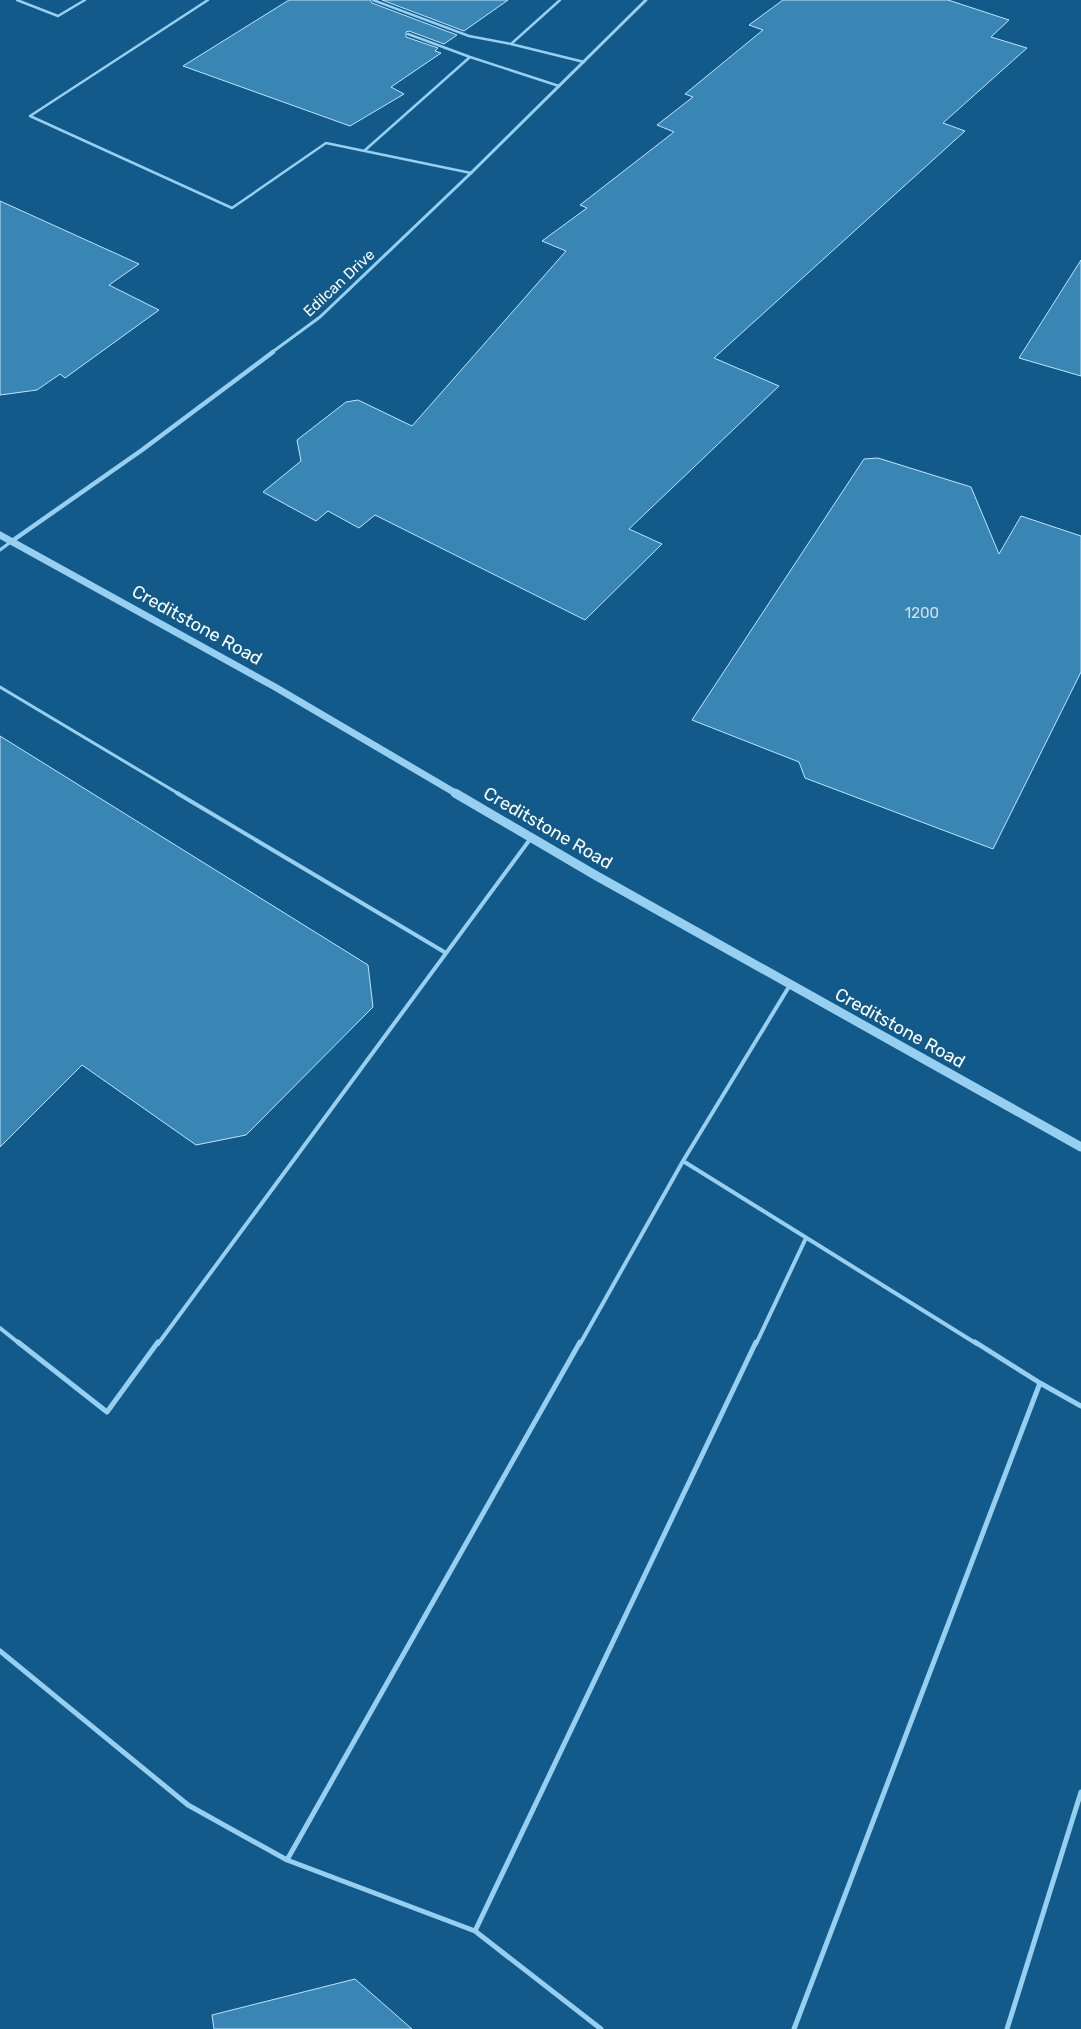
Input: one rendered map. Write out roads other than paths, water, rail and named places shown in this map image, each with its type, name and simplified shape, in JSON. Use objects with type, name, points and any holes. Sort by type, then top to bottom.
[{"type":"street","name":"Edilcan Drive","points":[[12,541],[290,341],[320,317],[471,174],[646,0]]},
{"type":"street","name":"Creditstone Road","points":[[0,535],[276,687],[531,838],[1081,1147]]},
{"type":"lane","points":[[18,0],[58,16],[85,0]]},
{"type":"lane","points":[[208,0],[30,116],[232,208],[326,143],[471,174]]},
{"type":"lane","points":[[374,0],[469,36],[512,44],[584,62]]},
{"type":"lane","points":[[512,44],[560,0]]},
{"type":"lane","points":[[408,34],[470,57],[559,86]]},
{"type":"lane","points":[[364,151],[470,57]]},
{"type":"lane","points":[[0,550],[12,541]]},
{"type":"lane","points":[[0,687],[446,953]]},
{"type":"lane","points":[[0,1328],[106,1412],[531,838]]},
{"type":"lane","points":[[287,1860],[683,1161],[790,984]]},
{"type":"lane","points":[[683,1161],[1040,1383],[1081,1406]]},
{"type":"lane","points":[[476,1931],[806,1238]]},
{"type":"lane","points":[[794,2029],[1040,1383]]},
{"type":"lane","points":[[0,1651],[188,1805],[287,1860],[476,1931],[601,2029]]},
{"type":"lane","points":[[1006,2029],[1081,1792]]}]
